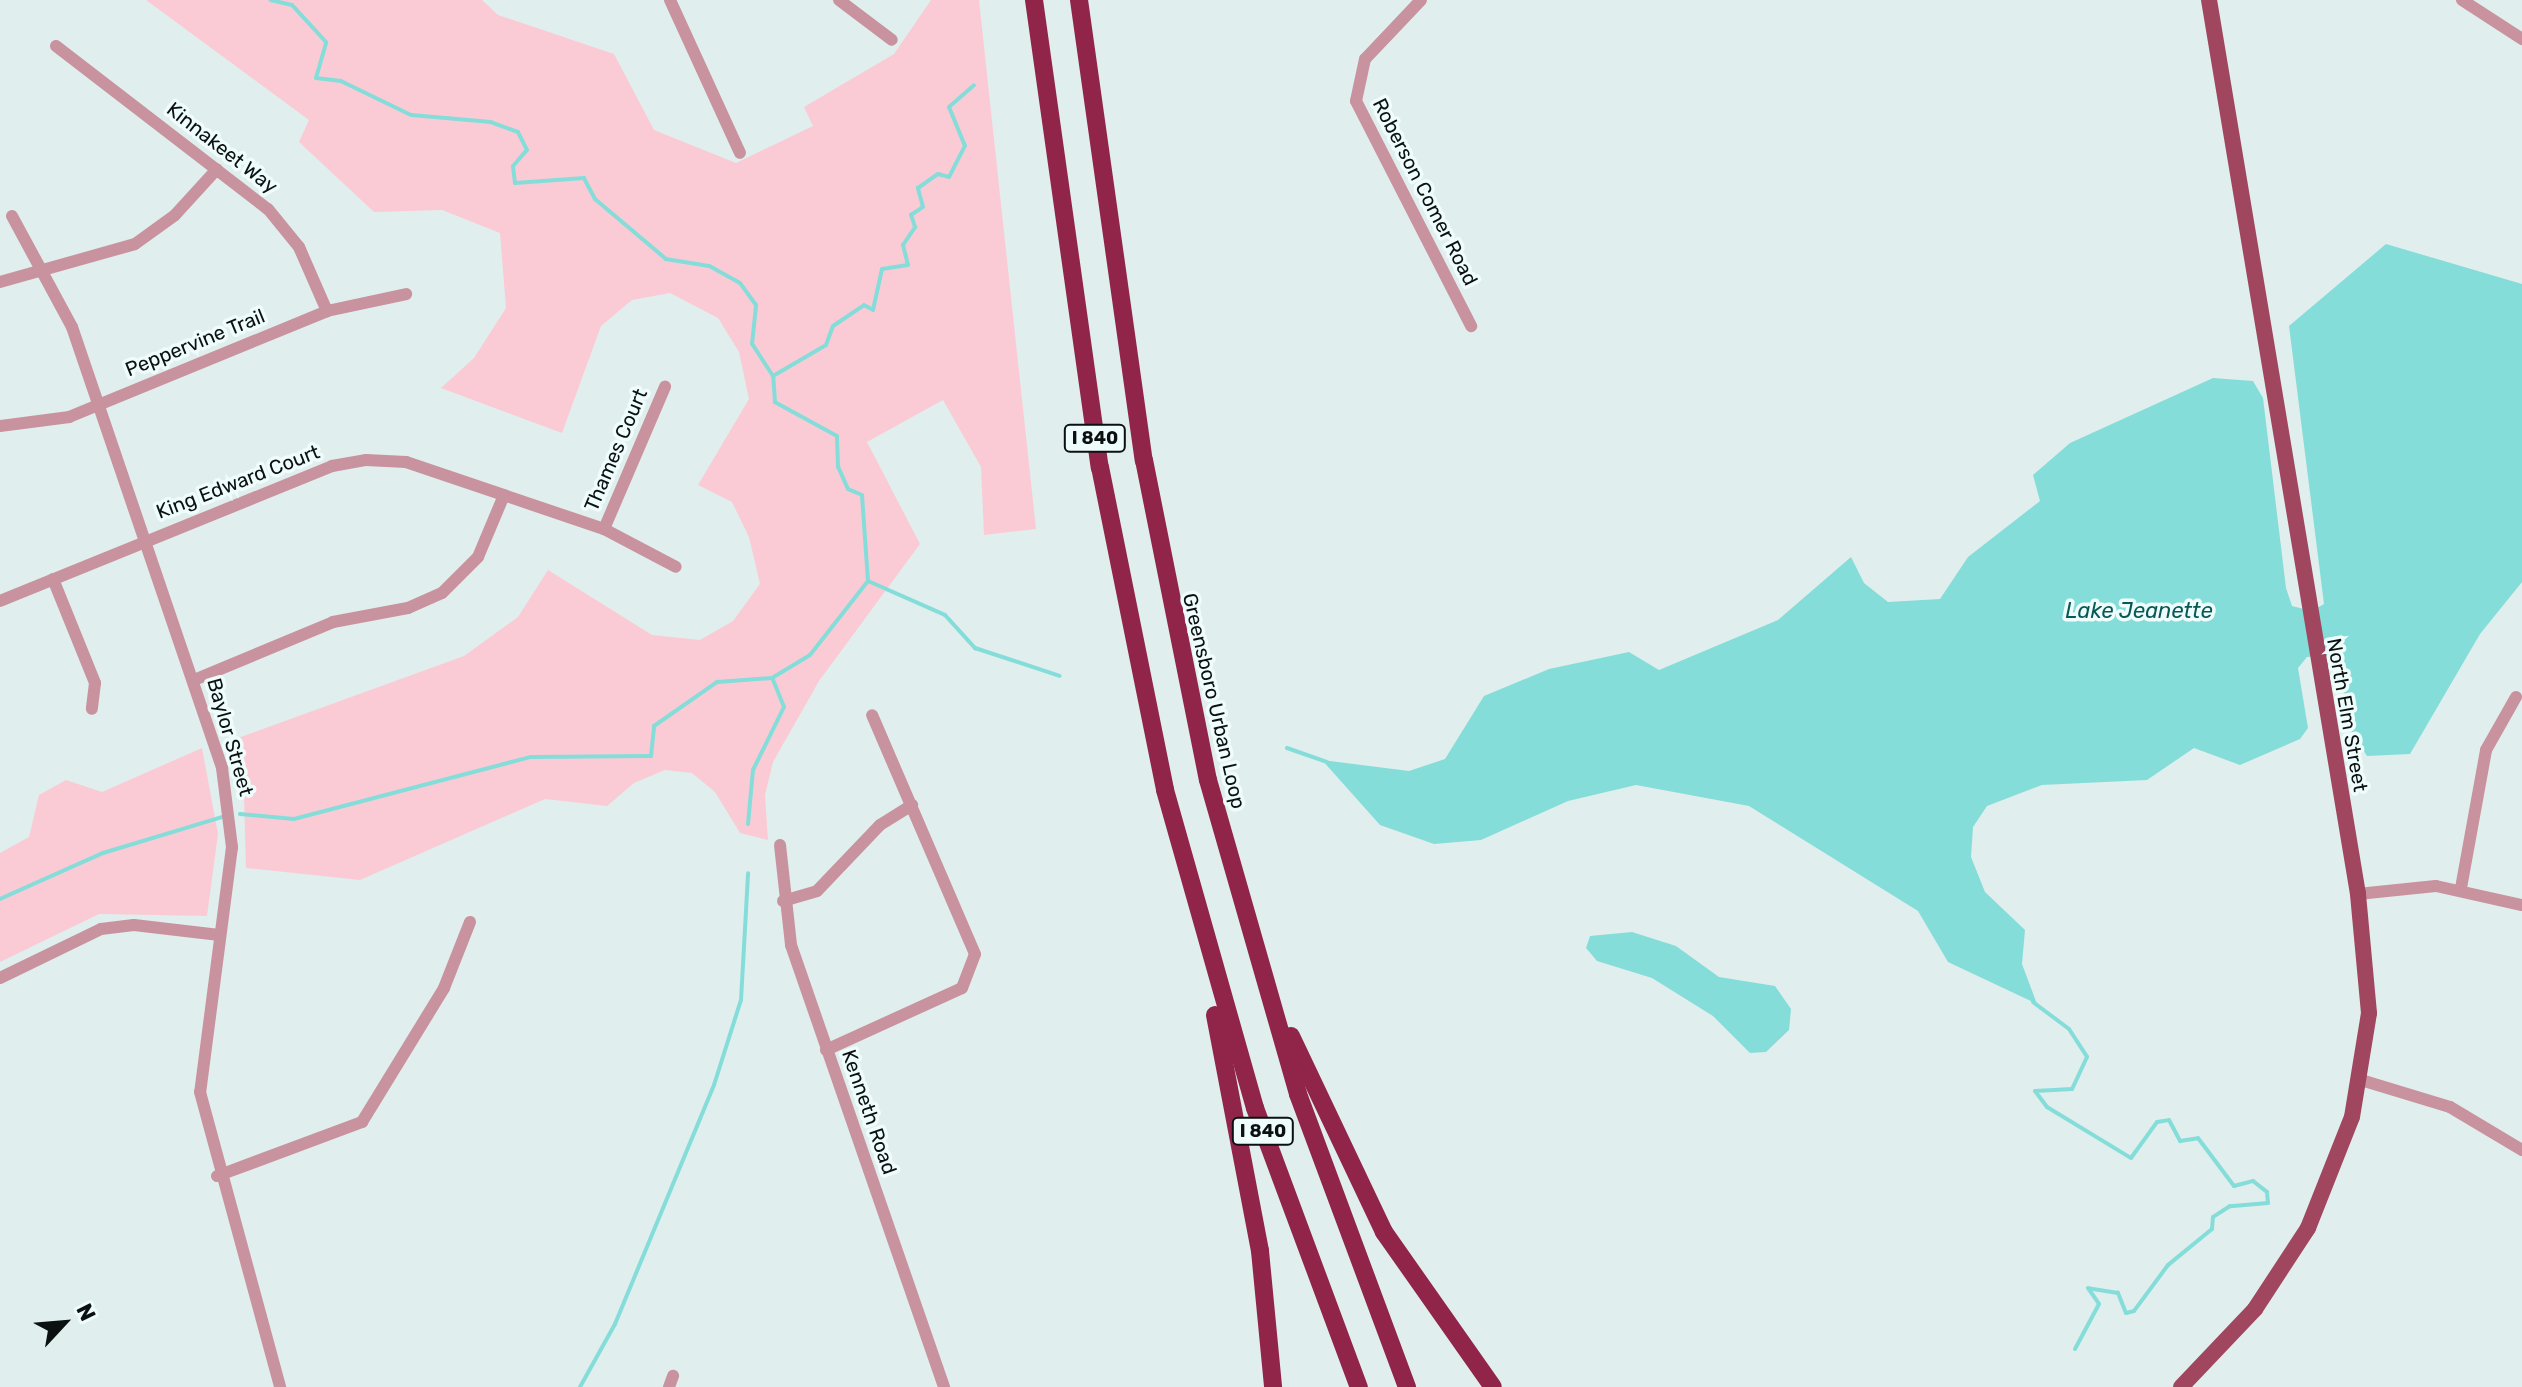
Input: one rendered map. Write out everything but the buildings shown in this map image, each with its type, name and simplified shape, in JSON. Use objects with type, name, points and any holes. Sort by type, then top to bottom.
[{"type":"highway","name":"I 840","points":[[1034,0],[1111,536],[1185,870],[1255,1108],[1359,1387]]},
{"type":"highway","name":"Greensboro Urban Loop","points":[[1079,0],[1160,555],[1250,938],[1324,1171],[1407,1387]]},
{"type":"highway","points":[[1185,870],[1255,1220],[1273,1387]]},
{"type":"highway","points":[[1250,938],[1365,1199],[1422,1294],[1493,1387]]},
{"type":"main road","name":"North Elm Street","points":[[2181,1387],[2241,1326],[2300,1243],[2339,1157],[2361,1080],[2369,978],[2358,894],[2209,0]]},
{"type":"street","points":[[670,0],[740,153]]},
{"type":"street","points":[[839,0],[892,40]]},
{"type":"street","name":"Roberson Comer Road","points":[[1421,0],[1365,59],[1356,101],[1471,326]]},
{"type":"street","points":[[2462,0],[2522,39]]},
{"type":"street","name":"Kinnakeet Way","points":[[56,46],[217,169],[285,227],[327,311]]},
{"type":"street","points":[[0,282],[45,274],[145,238],[217,169]]},
{"type":"street","name":"Baylor Street","points":[[12,216],[45,274],[98,404],[194,680],[230,813],[200,1092],[217,1176],[280,1387]]},
{"type":"street","name":"Peppervine Trail","points":[[0,426],[41,425],[327,311],[406,294]]},
{"type":"street","name":"Thames Court","points":[[604,529],[665,387]]},
{"type":"street","name":"King Edward Court","points":[[0,601],[332,466],[366,460],[406,462],[604,529],[676,567]]},
{"type":"street","points":[[194,680],[333,622],[408,608],[442,593],[478,557],[504,495]]},
{"type":"street","points":[[53,579],[95,683],[92,709]]},
{"type":"street","points":[[2461,888],[2486,750],[2516,697]]},
{"type":"street","points":[[826,1050],[962,988],[975,954],[872,715]]},
{"type":"street","points":[[783,901],[817,891],[880,825],[912,805]]},
{"type":"street","name":"Kenneth Road","points":[[780,845],[783,901],[826,1050],[944,1387]]},
{"type":"street","points":[[2358,894],[2461,888],[2522,905]]},
{"type":"street","points":[[217,1176],[362,1122],[444,988],[470,922]]},
{"type":"street","points":[[0,978],[101,929],[146,925],[219,935]]},
{"type":"street","points":[[2361,1080],[2450,1107],[2522,1150]]},
{"type":"shaded area","points":[[146,0],[482,0],[498,15],[614,54],[654,130],[736,163],[813,126],[804,107],[894,54],[931,0],[979,0],[1036,529],[984,535],[981,467],[943,400],[867,442],[920,544],[819,681],[773,762],[765,795],[768,840],[740,833],[715,792],[692,773],[665,770],[634,783],[607,806],[545,799],[360,880],[246,868],[244,796],[227,742],[464,656],[518,617],[548,570],[652,635],[700,640],[733,621],[760,584],[749,537],[732,502],[698,485],[749,399],[739,352],[718,318],[670,293],[632,300],[601,326],[562,433],[441,388],[474,358],[506,308],[500,233],[442,210],[374,212],[299,142],[309,120]]},
{"type":"shaded area","points":[[202,748],[218,834],[207,916],[99,914],[0,962],[0,853],[29,837],[39,795],[66,780],[102,792]]},
{"type":"water","name":"Lake Jeanette","points":[[2386,244],[2522,284],[2522,582],[2480,634],[2410,754],[2367,756],[2350,729],[2338,662],[2332,655],[2307,657],[2298,668],[2308,728],[2300,739],[2240,765],[2194,748],[2147,780],[2042,785],[1987,806],[1973,827],[1971,857],[1985,892],[2025,930],[2022,964],[2037,1004],[1948,962],[1918,911],[1749,806],[1636,785],[1568,801],[1481,840],[1434,844],[1380,825],[1322,760],[1409,771],[1445,759],[1484,696],[1549,669],[1629,652],[1659,670],[1778,620],[1851,557],[1864,583],[1888,602],[1940,599],[1968,557],[2040,501],[2033,475],[2070,443],[2213,378],[2253,381],[2263,398],[2286,588],[2292,606],[2312,611],[2324,604],[2289,326]]},
{"type":"water","points":[[1632,932],[1676,946],[1719,977],[1775,986],[1791,1009],[1789,1030],[1766,1052],[1750,1053],[1713,1016],[1652,978],[1597,961],[1586,948],[1590,936]]},
{"type":"waterway","points":[[240,814],[294,819],[531,757],[651,756],[654,726],[717,682],[772,678],[810,655],[868,581],[862,495],[848,489],[838,467],[837,436],[775,402],[773,376],[752,344],[756,305],[740,283],[709,266],[666,259],[595,199],[584,178],[515,183],[513,166],[527,150],[518,132],[491,122],[411,115],[341,81],[316,78],[326,42],[292,5],[271,0]]},
{"type":"waterway","points":[[773,376],[826,345],[833,326],[864,305],[873,310],[882,269],[908,265],[903,245],[915,227],[911,215],[923,207],[918,188],[938,174],[949,177],[965,146],[949,107],[974,85]]},
{"type":"waterway","points":[[868,581],[945,615],[975,648],[1060,676]]},
{"type":"waterway","points":[[748,824],[753,770],[784,707],[772,678]]},
{"type":"waterway","points":[[1287,748],[1327,762]]},
{"type":"waterway","points":[[0,899],[103,853],[222,817]]},
{"type":"waterway","points":[[580,1387],[615,1324],[714,1085],[741,1000],[748,873]]},
{"type":"waterway","points":[[2033,1002],[2069,1029],[2087,1057],[2072,1089],[2035,1091],[2047,1107],[2131,1158],[2157,1122],[2169,1120],[2180,1141],[2198,1138],[2234,1186],[2253,1181],[2267,1192],[2268,1203],[2230,1206],[2213,1217],[2212,1229],[2168,1265],[2134,1311],[2126,1313],[2118,1293],[2088,1288],[2099,1304],[2075,1349]]}]
